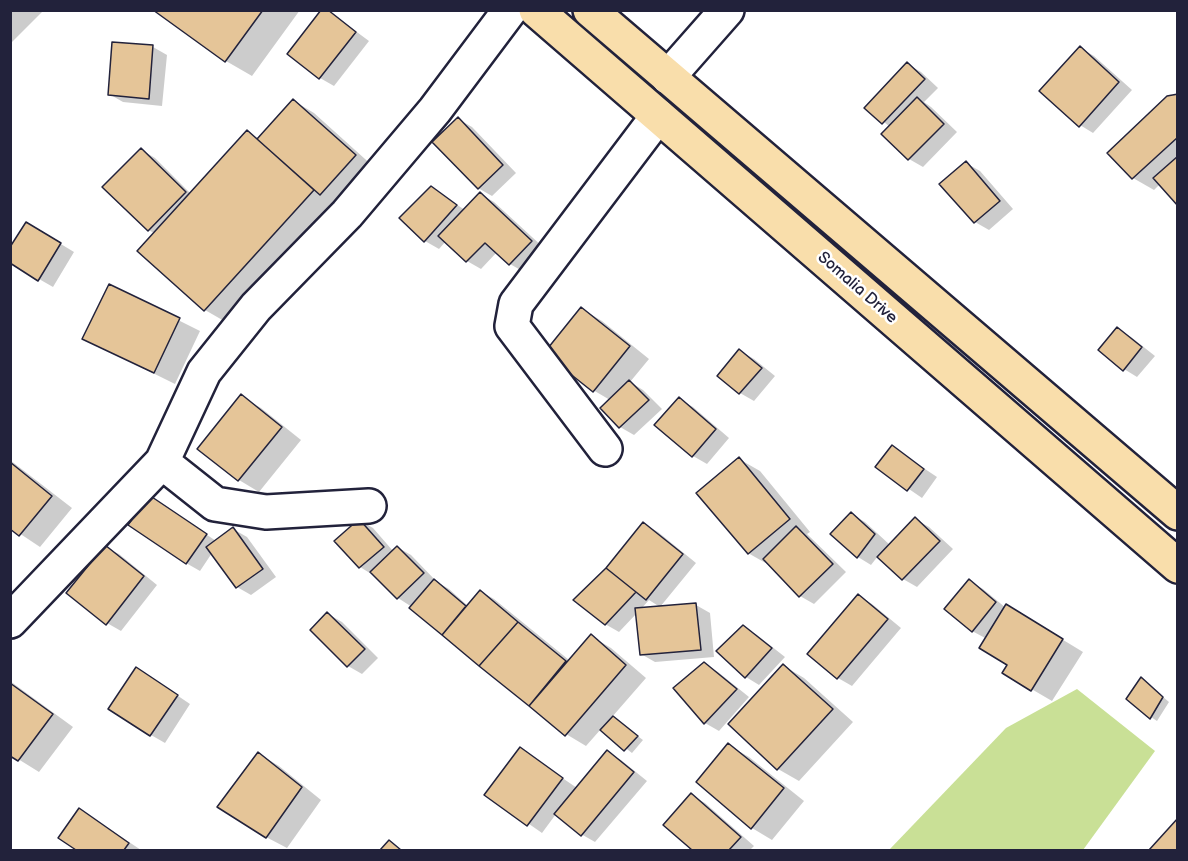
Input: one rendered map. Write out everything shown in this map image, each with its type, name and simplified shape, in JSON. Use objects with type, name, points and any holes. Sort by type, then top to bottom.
[{"type":"main road","name":"Somalia Drive","points":[[536,10],[1178,566]]},
{"type":"main road","points":[[590,10],[1178,513]]},
{"type":"street","points":[[10,621],[162,462],[204,372],[256,307],[347,214],[435,110],[510,10]]},
{"type":"street","points":[[668,77],[727,10]]},
{"type":"street","points":[[605,449],[512,326],[516,304],[658,116]]},
{"type":"street","points":[[162,462],[215,504],[266,512],[369,506]]},
{"type":"green space","points":[[1077,689],[1155,751],[1083,850],[889,850],[1006,728]]},
{"type":"building","points":[[153,10],[263,10],[225,62]]},
{"type":"building","points":[[321,10],[328,10],[356,32],[319,79],[287,54]]},
{"type":"building","points":[[112,42],[153,45],[149,99],[108,95]]},
{"type":"building","points":[[1080,46],[1119,82],[1079,127],[1039,91]]},
{"type":"building","points":[[907,62],[925,79],[882,124],[864,108]]},
{"type":"building","points":[[1178,94],[1178,137],[1132,179],[1107,153],[1167,96]]},
{"type":"building","points":[[917,97],[944,124],[908,160],[881,134]]},
{"type":"building","points":[[293,99],[356,155],[320,195],[257,139]]},
{"type":"building","points":[[458,117],[503,165],[478,189],[432,142]]},
{"type":"building","points":[[247,130],[314,190],[204,311],[137,251]]},
{"type":"building","points":[[141,148],[186,192],[148,231],[102,187]]},
{"type":"building","points":[[1178,156],[1178,206],[1153,178]]},
{"type":"building","points":[[966,161],[1000,201],[974,223],[939,184]]},
{"type":"building","points":[[431,186],[457,205],[424,242],[399,218]]},
{"type":"building","points":[[480,192],[532,241],[509,265],[485,243],[466,262],[438,236]]},
{"type":"building","points":[[26,222],[61,243],[38,281],[10,263],[10,247]]},
{"type":"building","points":[[109,284],[180,318],[154,373],[82,339]]},
{"type":"building","points":[[581,307],[630,346],[593,392],[544,353]]},
{"type":"building","points":[[1117,327],[1142,347],[1123,371],[1098,350]]},
{"type":"building","points":[[739,349],[762,368],[739,394],[717,376]]},
{"type":"building","points":[[629,380],[649,400],[619,428],[600,408]]},
{"type":"building","points":[[241,394],[282,427],[238,481],[197,449]]},
{"type":"building","points":[[679,397],[716,429],[692,457],[654,425]]},
{"type":"building","points":[[892,445],[924,469],[907,491],[875,467]]},
{"type":"building","points":[[739,457],[790,519],[748,554],[696,493]]},
{"type":"building","points":[[10,462],[52,496],[19,536],[10,529]]},
{"type":"building","points":[[149,495],[207,534],[186,564],[128,525]]},
{"type":"building","points":[[851,512],[875,534],[857,558],[830,534]]},
{"type":"building","points":[[915,517],[940,541],[902,580],[877,557]]},
{"type":"building","points":[[359,519],[384,547],[359,568],[334,541]]},
{"type":"building","points":[[643,522],[683,554],[646,600],[606,568]]},
{"type":"building","points":[[796,526],[833,564],[799,597],[763,559]]},
{"type":"building","points":[[233,527],[263,569],[236,588],[206,547]]},
{"type":"building","points":[[105,545],[144,576],[106,625],[66,593]]},
{"type":"building","points":[[397,546],[424,573],[397,599],[370,572]]},
{"type":"building","points":[[606,568],[636,592],[605,625],[573,600]]},
{"type":"building","points":[[434,579],[466,606],[442,635],[409,608]]},
{"type":"building","points":[[969,579],[996,602],[972,632],[944,609]]},
{"type":"building","points":[[480,590],[518,622],[479,666],[442,635]]},
{"type":"building","points":[[858,594],[888,619],[837,679],[807,654]]},
{"type":"building","points":[[696,603],[701,650],[640,655],[635,608]]},
{"type":"building","points":[[1006,604],[1063,639],[1031,691],[1002,673],[1007,665],[979,648]]},
{"type":"building","points":[[327,612],[365,649],[347,667],[310,630]]},
{"type":"building","points":[[518,622],[566,661],[529,706],[479,666]]},
{"type":"building","points":[[743,625],[772,648],[745,678],[716,651]]},
{"type":"building","points":[[591,634],[626,665],[565,736],[529,706]]},
{"type":"building","points":[[704,662],[737,689],[704,724],[673,688]]},
{"type":"building","points":[[783,664],[833,709],[777,770],[728,724]]},
{"type":"building","points":[[136,667],[178,695],[150,736],[108,709]]},
{"type":"building","points":[[1141,677],[1163,697],[1150,719],[1126,699]]},
{"type":"building","points":[[10,683],[53,714],[18,761],[10,756]]},
{"type":"building","points":[[613,716],[638,736],[624,751],[600,730]]},
{"type":"building","points":[[728,743],[784,788],[751,829],[696,782]]},
{"type":"building","points":[[520,747],[563,778],[527,826],[484,795]]},
{"type":"building","points":[[607,750],[634,772],[581,836],[554,814]]},
{"type":"building","points":[[258,752],[302,787],[266,838],[217,807]]},
{"type":"building","points":[[691,793],[741,837],[729,850],[692,850],[663,825]]},
{"type":"building","points":[[79,808],[129,843],[124,850],[76,850],[58,838]]},
{"type":"building","points":[[1178,818],[1178,850],[1149,850]]},
{"type":"building","points":[[389,840],[401,850],[380,850]]}]
